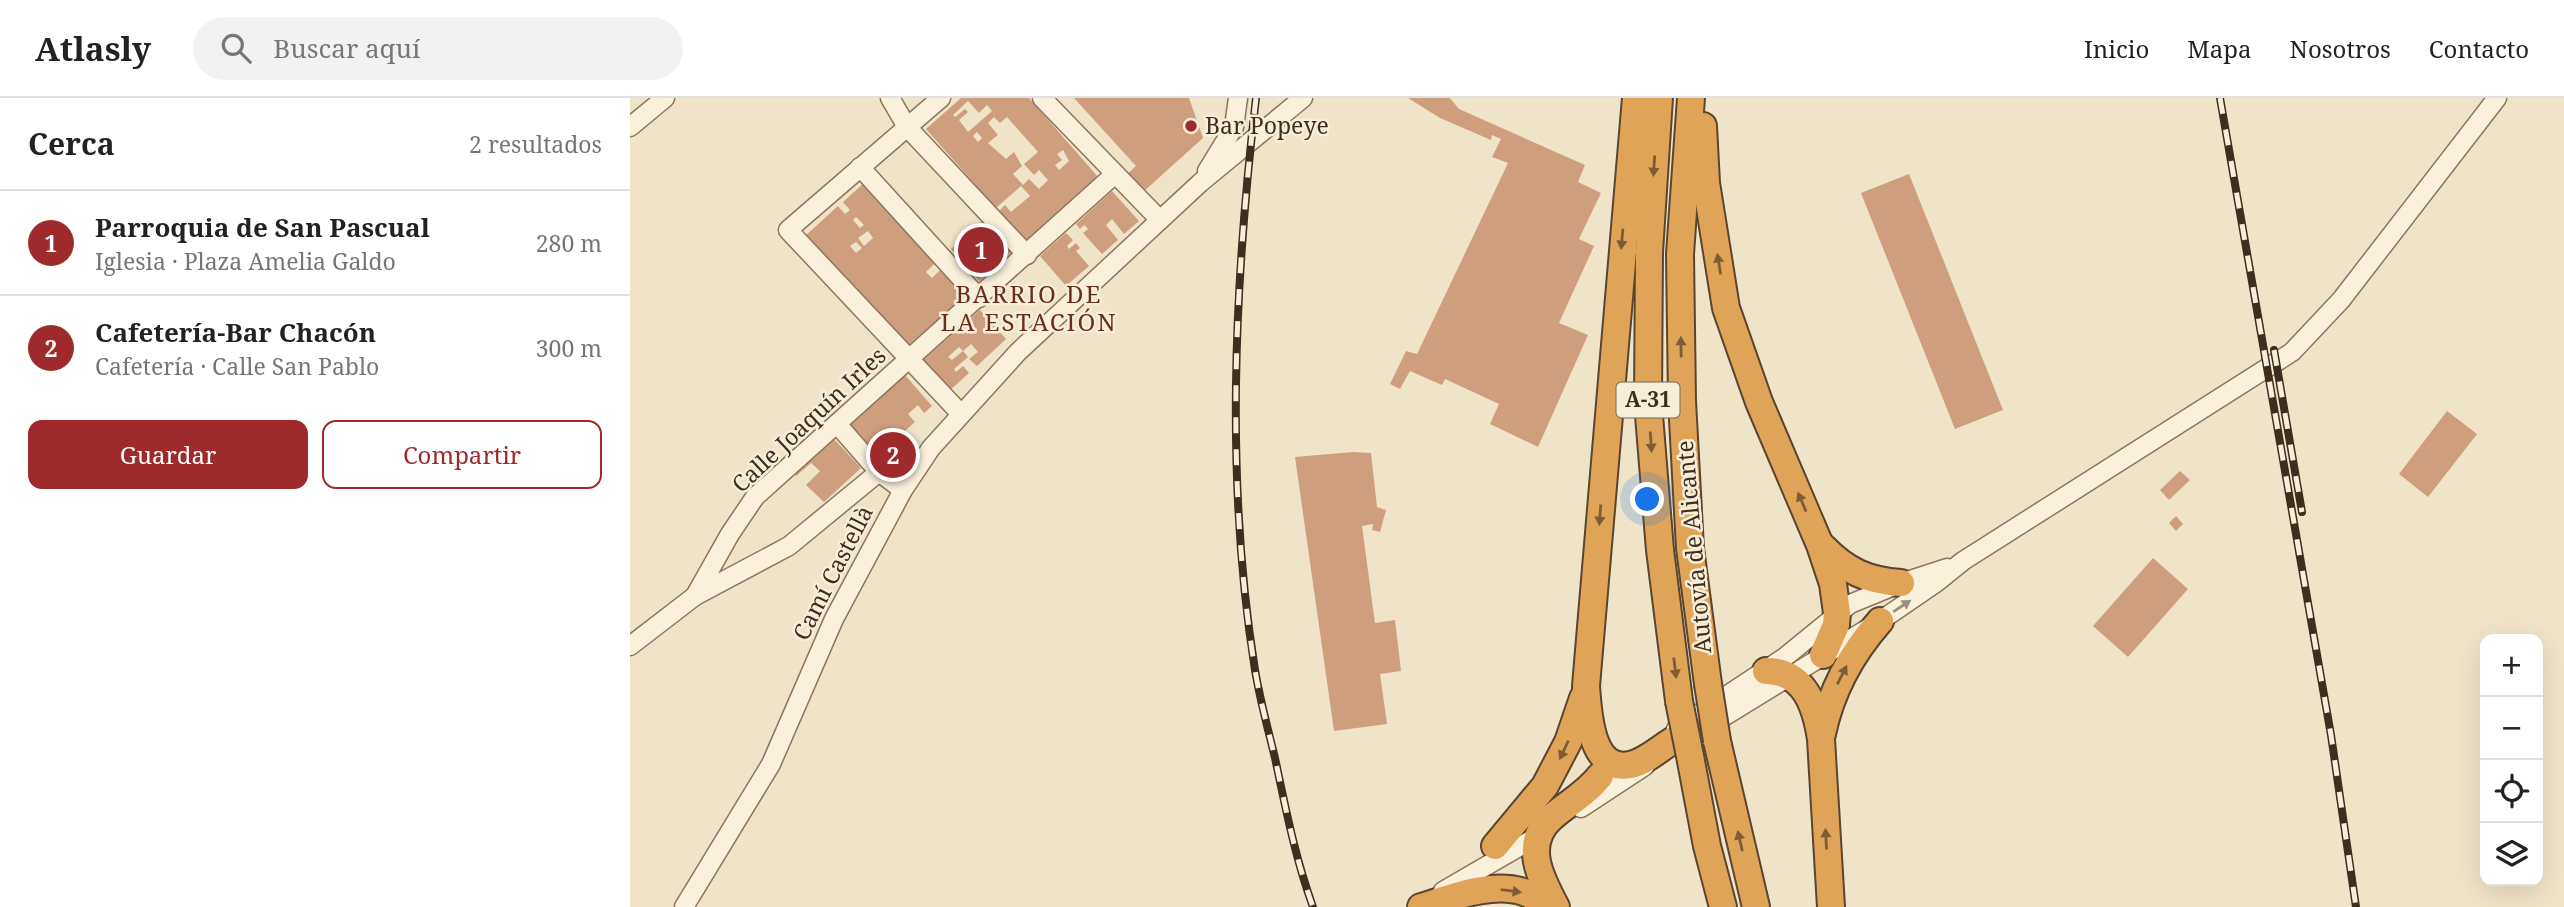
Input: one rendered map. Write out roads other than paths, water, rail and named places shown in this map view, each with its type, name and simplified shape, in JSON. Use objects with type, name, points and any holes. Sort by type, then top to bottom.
[{"type":"highway","points":[[1610,771],[1590,727],[1586,686],[1636,98]]},
{"type":"highway","name":"Autovía de Alicante","points":[[1659,98],[1649,252],[1648,404],[1660,550],[1679,701],[1702,743],[1756,907]]},
{"type":"highway","points":[[1693,98],[1703,118],[1706,183],[1726,308],[1759,402],[1821,545],[1833,584],[1838,612],[1834,635],[1823,655]]},
{"type":"highway","name":"Autovía de Alicante","points":[[1693,98],[1680,254],[1682,401],[1690,548],[1708,684],[1702,743],[1707,846],[1723,907]]},
{"type":"highway","points":[[1821,545],[1836,561],[1851,571],[1881,582],[1901,583]]},
{"type":"highway","points":[[1821,739],[1826,715],[1845,669],[1861,643],[1880,621]]},
{"type":"highway","points":[[1777,674],[1797,682],[1816,712],[1821,739],[1830,907]]},
{"type":"highway","points":[[1495,846],[1530,807],[1555,768],[1568,742],[1586,686]]},
{"type":"highway","points":[[1555,907],[1539,873],[1536,853],[1541,829],[1610,771],[1631,765],[1671,742],[1702,743]]},
{"type":"highway","points":[[1428,901],[1503,889],[1525,892],[1555,907]]},
{"type":"street","points":[[630,127],[665,98]]},
{"type":"street","points":[[890,98],[907,127],[1027,255]]},
{"type":"street","points":[[941,98],[788,230],[961,414]]},
{"type":"street","points":[[1042,98],[1160,220]]},
{"type":"street","points":[[1200,183],[1234,127],[1238,98]]},
{"type":"street","points":[[1200,183],[1303,98]]},
{"type":"street","points":[[1428,901],[1495,846],[1610,771],[1777,674],[1823,655],[1880,621],[1963,561],[2292,352],[2341,300],[2497,98]]},
{"type":"street","points":[[860,167],[979,298]]},
{"type":"street","name":"Calle Joaquín Irles","points":[[695,596],[730,534],[755,498],[1115,174]]},
{"type":"street","name":"Camí Castellà","points":[[684,907],[771,764],[834,619],[903,490],[931,448],[1018,352],[1200,183]]},
{"type":"street","points":[[837,424],[879,471],[903,490]]},
{"type":"street","points":[[630,646],[695,596],[789,547],[879,471]]},
{"type":"street","points":[[1414,907],[1702,743],[1729,715],[1777,674],[1807,641],[1850,604],[1963,561]]},
{"type":"railway","points":[[1256,98],[1238,312],[1236,456],[1239,528],[1257,681],[1291,833],[1313,907]]},
{"type":"railway","points":[[2220,98],[2331,735],[2356,907]]},
{"type":"railway","points":[[2274,350],[2302,512]]},
{"type":"place","name":"Bar Popeye","points":[[1191,126]]},
{"type":"place","name":"Parroquia de San Pascual","points":[[981,250]]},
{"type":"place","name":"Cafetería-Bar Chacón","points":[[893,455]]},
{"type":"district","name":"BARRIO DE LA ESTACIÓN","points":[[1029,309]]}]
